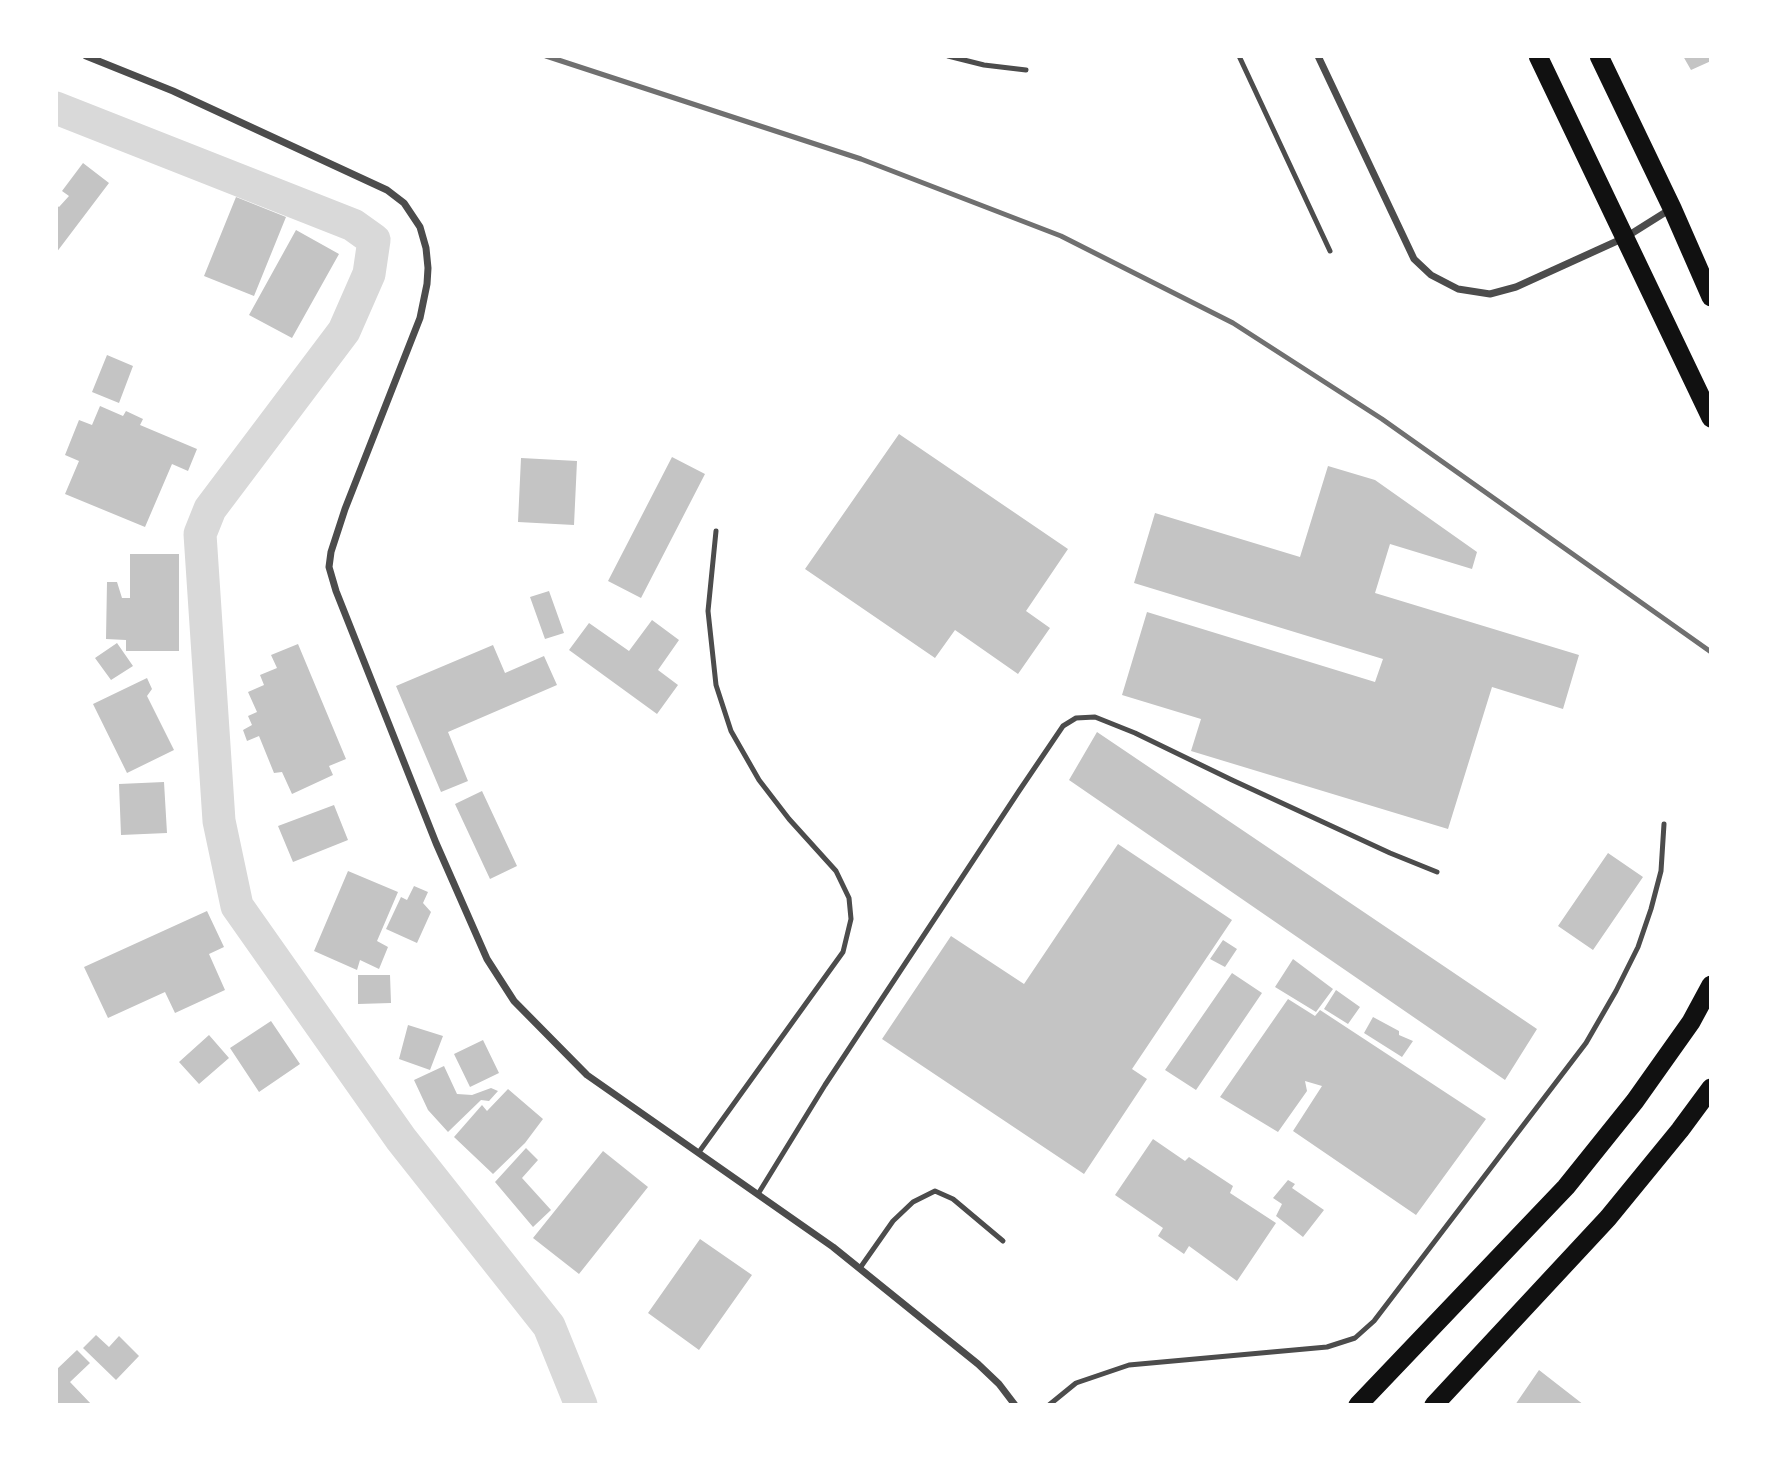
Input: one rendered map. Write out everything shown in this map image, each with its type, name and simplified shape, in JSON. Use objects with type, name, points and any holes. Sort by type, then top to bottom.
[{"type":"highway","points":[[1538,56],[1711,418]]},
{"type":"highway","points":[[1599,56],[1672,208],[1711,297]]},
{"type":"highway","points":[[1358,1405],[1566,1187],[1636,1101],[1690,1022],[1711,985]]},
{"type":"highway","points":[[1439,1402],[1608,1218],[1711,1088]]},
{"type":"street","points":[[86,56],[173,92],[387,190],[404,202],[413,214],[426,248],[427,284],[424,302],[331,552],[329,567],[332,581],[436,844],[487,959],[514,1001],[587,1075],[860,1268],[978,1364],[999,1384],[1015,1405]]},
{"type":"street","points":[[1318,56],[1413,259],[1431,275],[1458,289],[1490,294],[1516,286],[1626,237],[1672,208]]},
{"type":"lane","points":[[948,56],[984,65],[1026,70]]},
{"type":"lane","points":[[1239,56],[1330,251]]},
{"type":"lane","points":[[699,1152],[843,952],[850,919],[849,898],[836,871],[789,819],[759,780],[731,731],[716,685],[708,611],[716,531]]},
{"type":"lane","points":[[758,1194],[825,1085],[1019,791],[1063,726],[1076,718],[1096,717],[1136,733],[1390,853],[1437,872]]},
{"type":"lane","points":[[1049,1405],[1076,1383],[1129,1365],[1327,1347],[1355,1338],[1374,1321],[1398,1293],[1586,1043],[1638,947],[1661,871],[1664,824]]},
{"type":"lane","points":[[860,1268],[893,1221],[913,1202],[935,1191],[953,1199],[1003,1241]]},
{"type":"building","points":[[1683,56],[1711,56],[1711,61],[1691,70]]},
{"type":"building","points":[[83,163],[109,183],[56,253],[56,205],[59,207],[69,196],[62,191]]},
{"type":"building","points":[[236,197],[286,217],[254,296],[204,276]]},
{"type":"building","points":[[296,230],[339,254],[292,338],[249,315]]},
{"type":"building","points":[[107,355],[133,366],[119,403],[92,392]]},
{"type":"building","points":[[100,406],[123,416],[126,411],[143,419],[140,425],[197,449],[188,471],[172,464],[145,527],[65,494],[79,461],[65,455],[79,420],[92,425]]},
{"type":"building","points":[[899,434],[1068,549],[1026,611],[1050,628],[1018,674],[955,630],[935,658],[805,569]]},
{"type":"building","points":[[672,457],[705,474],[641,598],[608,581]]},
{"type":"building","points":[[521,458],[577,461],[574,525],[518,522]]},
{"type":"building","points":[[1328,466],[1375,480],[1477,552],[1472,569],[1390,544],[1375,593],[1579,655],[1563,709],[1492,687],[1448,829],[1191,751],[1201,719],[1122,695],[1147,612],[1375,682],[1383,659],[1134,583],[1155,513],[1300,557]]},
{"type":"building","points":[[130,554],[179,554],[179,651],[126,651],[126,640],[106,639],[107,582],[117,582],[122,598],[130,598]]},
{"type":"building","points":[[549,591],[564,633],[545,639],[530,597]]},
{"type":"building","points":[[652,620],[679,640],[658,670],[678,685],[657,714],[569,650],[589,623],[629,651]]},
{"type":"building","points":[[117,643],[133,666],[111,680],[95,658]]},
{"type":"building","points":[[298,644],[346,759],[329,766],[333,775],[292,794],[282,772],[274,773],[259,736],[247,741],[243,730],[252,725],[248,716],[257,712],[248,692],[264,685],[260,675],[277,668],[271,655]]},
{"type":"building","points":[[493,645],[505,673],[544,656],[557,685],[448,732],[468,781],[441,792],[396,686]]},
{"type":"building","points":[[147,678],[152,689],[147,696],[174,750],[127,773],[93,704]]},
{"type":"building","points":[[1097,732],[1537,1029],[1505,1080],[1069,780]]},
{"type":"building","points":[[164,782],[167,833],[121,835],[119,784]]},
{"type":"building","points":[[482,791],[517,866],[490,879],[455,804]]},
{"type":"building","points":[[334,805],[348,840],[293,862],[278,826]]},
{"type":"building","points":[[1118,844],[1232,920],[1132,1069],[1147,1079],[1084,1174],[882,1039],[951,936],[1024,984]]},
{"type":"building","points":[[1608,853],[1643,877],[1593,950],[1558,926]]},
{"type":"building","points":[[348,871],[398,892],[377,941],[388,947],[379,969],[360,960],[357,970],[314,951]]},
{"type":"building","points":[[414,886],[428,892],[423,903],[431,912],[417,943],[386,929],[401,897],[407,900]]},
{"type":"building","points":[[207,911],[224,947],[209,954],[225,990],[175,1013],[165,992],[108,1018],[84,967]]},
{"type":"building","points":[[1223,940],[1237,949],[1225,967],[1210,959]]},
{"type":"building","points":[[1293,959],[1333,989],[1316,1012],[1275,987]]},
{"type":"building","points":[[1232,973],[1262,993],[1196,1090],[1165,1070]]},
{"type":"building","points":[[358,975],[390,975],[391,1003],[358,1004]]},
{"type":"building","points":[[1336,990],[1360,1007],[1348,1024],[1324,1009]]},
{"type":"building","points":[[1288,999],[1315,1016],[1320,1010],[1486,1119],[1416,1215],[1293,1131],[1322,1086],[1305,1081],[1307,1091],[1278,1132],[1220,1097]]},
{"type":"building","points":[[1373,1017],[1413,1041],[1402,1057],[1364,1033]]},
{"type":"building","points":[[271,1021],[300,1064],[259,1092],[230,1048]]},
{"type":"building","points":[[408,1025],[443,1036],[430,1070],[399,1059]]},
{"type":"building","points":[[209,1035],[229,1058],[199,1084],[179,1062]]},
{"type":"building","points":[[483,1040],[499,1073],[470,1087],[454,1054]]},
{"type":"building","points":[[444,1066],[457,1094],[472,1095],[491,1088],[498,1091],[489,1101],[481,1100],[448,1132],[428,1110],[414,1080]]},
{"type":"building","points":[[508,1089],[543,1119],[525,1143],[493,1174],[454,1137],[482,1105],[487,1111]]},
{"type":"building","points":[[1153,1139],[1185,1161],[1189,1157],[1233,1186],[1230,1193],[1276,1223],[1237,1281],[1189,1246],[1184,1254],[1158,1236],[1163,1228],[1115,1195]]},
{"type":"building","points":[[526,1148],[538,1160],[522,1178],[551,1210],[533,1227],[495,1182]]},
{"type":"building","points":[[603,1151],[648,1187],[579,1274],[533,1238]]},
{"type":"building","points":[[1288,1180],[1295,1184],[1292,1188],[1324,1210],[1303,1237],[1276,1216],[1282,1204],[1273,1198]]},
{"type":"building","points":[[700,1239],[752,1275],[699,1350],[648,1313]]},
{"type":"building","points":[[96,1335],[109,1347],[119,1336],[139,1356],[116,1380],[83,1348]]},
{"type":"building","points":[[77,1350],[90,1363],[70,1382],[92,1405],[56,1405],[56,1370]]},
{"type":"building","points":[[1539,1370],[1584,1405],[1515,1405]]},
{"type":"waterway","points":[[56,108],[353,225],[374,240],[369,274],[344,331],[210,509],[200,534],[219,821],[237,906],[401,1139],[549,1326],[581,1405]]},
{"type":"railway","points":[[546,56],[861,159],[1061,236],[1233,323],[1382,419],[1711,652]]}]
